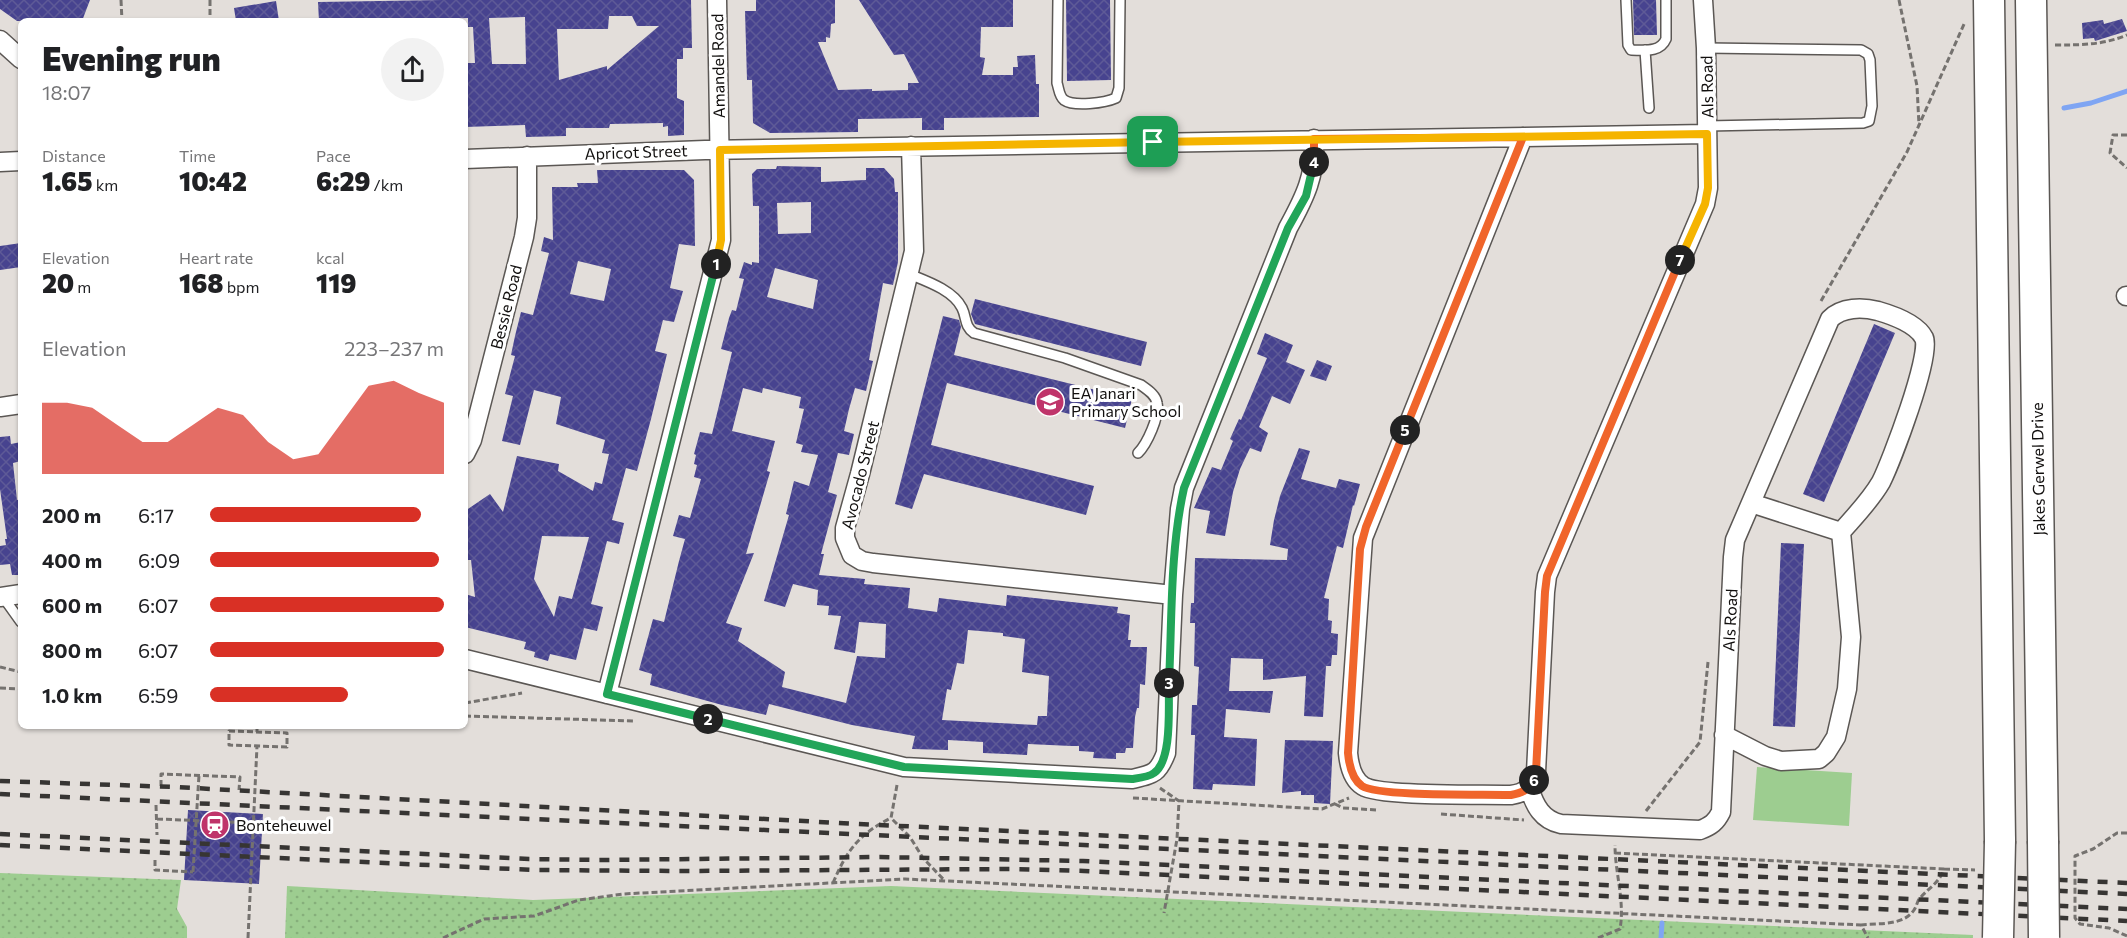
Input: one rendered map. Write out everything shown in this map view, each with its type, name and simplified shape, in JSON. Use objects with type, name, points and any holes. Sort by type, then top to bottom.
[{"type":"highway","points":[[1989,0],[2000,841],[1998,938]]},
{"type":"highway","name":"Jakes Gerwel Drive","points":[[2031,0],[2044,938]]},
{"type":"street","name":"Amandel Road","points":[[607,694],[721,240],[717,0]]},
{"type":"street","name":"Als Road","points":[[1703,0],[1708,188],[1705,204],[1547,576],[1536,772],[1529,788],[1534,805],[1543,816],[1553,823],[1700,830],[1717,820],[1721,812],[1733,556],[1736,540],[1830,319],[1836,313],[1863,309],[1879,311],[1916,327],[1924,337],[1926,353],[1911,404],[1881,481],[1866,505],[1841,532]]},
{"type":"street","points":[[0,40],[18,55]]},
{"type":"street","name":"Apricot Street","points":[[468,159],[720,150],[1523,137],[1707,130]]},
{"type":"street","points":[[1523,137],[1363,538],[1348,753],[1350,769],[1362,786],[1385,792],[1511,795],[1521,794],[1529,788]]},
{"type":"street","points":[[468,660],[904,767],[1132,779],[1153,775],[1161,766],[1166,753],[1173,595],[1180,509],[1184,488],[1288,228],[1306,196],[1313,171],[1314,139]]},
{"type":"street","name":"Avocado Street","points":[[911,146],[914,251],[845,528],[845,538],[852,555],[862,561],[873,563],[1173,595]]},
{"type":"street","name":"Bessie Road","points":[[468,448],[472,440],[524,237],[527,218],[527,156]]},
{"type":"street","points":[[0,162],[18,161]]},
{"type":"street","points":[[0,407],[18,404]]},
{"type":"street","points":[[1724,735],[1765,756],[1791,761],[1819,759],[1826,753],[1836,737],[1847,689],[1851,638],[1841,532],[1751,503]]},
{"type":"lane","points":[[1058,0],[1057,83],[1060,94],[1064,100],[1072,103],[1107,103],[1116,98],[1119,88],[1120,0]]},
{"type":"lane","points":[[1626,0],[1628,45],[1631,50],[1656,49],[1664,44],[1666,0]]},
{"type":"lane","points":[[1706,48],[1861,50],[1868,54],[1870,60],[1872,106],[1869,121],[1863,123],[1707,130]]},
{"type":"lane","points":[[1645,50],[1649,108]]},
{"type":"lane","points":[[909,274],[935,285],[957,301],[962,308],[966,325],[974,333],[1065,358],[1141,386],[1151,393],[1157,401],[1157,410],[1149,436],[1138,453]]},
{"type":"lane","points":[[8,596],[18,616]]},
{"type":"path","points":[[121,0],[122,18]]},
{"type":"path","points":[[210,0],[210,18]]},
{"type":"path","points":[[1899,0],[1917,86],[1918,127]]},
{"type":"path","points":[[2055,45],[2091,45],[2113,41],[2127,35]]},
{"type":"path","points":[[2127,135],[2113,135],[2110,153],[2127,168]]},
{"type":"path","points":[[0,667],[18,671]]},
{"type":"path","points":[[468,702],[541,689],[543,679]]},
{"type":"path","points":[[0,688],[18,689]]},
{"type":"path","points":[[229,731],[257,732],[287,733],[287,747],[229,745],[229,731]]},
{"type":"path","points":[[248,938],[258,746]]},
{"type":"path","points":[[161,786],[161,774],[240,777],[239,790]]},
{"type":"path","points":[[155,860],[155,870],[193,873],[199,775]]},
{"type":"path","points":[[833,883],[845,858],[862,835],[891,818],[897,785]]},
{"type":"path","points":[[1164,913],[1177,839],[1179,801]]},
{"type":"path","points":[[156,806],[157,836]]},
{"type":"path","points":[[891,818],[910,837],[923,858],[944,881]]},
{"type":"path","points":[[157,819],[254,823]]},
{"type":"path","points":[[1598,938],[1620,929],[1623,914],[1615,853],[1615,826]]},
{"type":"path","points":[[2127,833],[2117,833],[2093,849],[2075,856],[2075,918],[2080,924],[2109,928],[2127,936]]},
{"type":"path","points":[[443,938],[484,919],[534,916],[579,900],[612,896],[905,879],[1861,925],[1902,921],[1914,910],[1919,899],[1934,885],[1944,869],[1615,853]]},
{"type":"path","points":[[1861,925],[1868,938]]},
{"type":"green space","points":[[1757,767],[1852,773],[1849,826],[1753,820]]},
{"type":"green space","points":[[0,873],[181,880],[177,909],[187,927],[187,938],[0,938]]},
{"type":"green space","points":[[287,886],[533,900],[891,886],[1973,935],[1973,938],[285,938]]},
{"type":"building","points":[[0,0],[90,0],[83,18],[18,18],[17,21],[0,9]]},
{"type":"building","points":[[691,0],[692,48],[683,48],[683,59],[677,59],[677,98],[684,101],[684,135],[668,136],[668,126],[663,127],[663,123],[610,124],[609,128],[566,128],[566,136],[526,137],[525,125],[468,127],[468,63],[475,63],[473,27],[468,27],[468,18],[319,18],[318,2]],"holes":[[[609,16],[632,16],[637,26],[659,26],[607,70],[607,66],[559,80],[557,29],[608,29]],[[525,17],[526,64],[492,64],[489,18]]]},
{"type":"building","points":[[756,0],[835,0],[835,23],[831,24],[830,38],[826,37],[826,42],[818,42],[838,90],[872,89],[872,91],[908,90],[908,83],[919,83],[904,54],[894,55],[859,0],[1013,0],[1013,27],[981,27],[980,57],[985,58],[982,75],[1013,75],[1013,67],[1018,67],[1017,56],[1035,55],[1036,84],[1039,84],[1039,117],[944,118],[944,130],[922,130],[922,118],[858,119],[858,132],[770,133],[753,123],[752,80],[747,80],[745,11],[756,11]]},
{"type":"building","points":[[1066,0],[1110,0],[1111,80],[1067,81]]},
{"type":"building","points":[[1633,0],[1656,0],[1657,35],[1634,35]]},
{"type":"building","points":[[276,1],[279,18],[236,18],[234,8]]},
{"type":"building","points":[[2122,19],[2127,31],[2095,41],[2094,38],[2083,39],[2082,23],[2103,20],[2104,24]]},
{"type":"building","points":[[777,166],[821,167],[821,182],[866,180],[866,168],[884,168],[894,179],[895,192],[898,192],[898,262],[893,285],[883,283],[869,360],[873,361],[866,391],[855,388],[849,409],[844,431],[854,434],[849,455],[838,453],[828,492],[837,495],[821,554],[824,554],[819,575],[865,579],[864,584],[910,588],[908,608],[937,612],[939,598],[1006,606],[1007,595],[1118,607],[1117,613],[1130,615],[1128,640],[1131,640],[1130,647],[1147,647],[1145,685],[1140,684],[1133,748],[1126,748],[1125,753],[1116,753],[1116,759],[1093,758],[1094,752],[1079,751],[1079,746],[1028,744],[1027,755],[983,753],[983,742],[948,740],[948,750],[912,749],[915,736],[852,725],[769,704],[766,715],[722,705],[650,685],[652,674],[639,670],[653,619],[664,622],[685,539],[673,536],[679,515],[690,518],[701,479],[694,477],[697,465],[694,464],[696,455],[694,454],[700,432],[712,434],[732,352],[721,349],[732,310],[736,311],[744,279],[739,278],[744,262],[752,265],[752,262],[759,263],[759,206],[753,206],[752,174],[757,169],[776,169]],"holes":[[[811,202],[811,233],[778,234],[777,203]],[[775,268],[818,280],[813,309],[767,297]],[[743,388],[762,393],[763,388],[801,397],[799,408],[804,409],[796,443],[803,445],[801,452],[818,455],[809,486],[794,481],[786,514],[789,515],[764,601],[785,607],[793,584],[818,590],[817,605],[829,606],[828,615],[841,616],[834,649],[855,653],[859,622],[886,624],[885,658],[857,656],[846,703],[782,687],[785,672],[738,641],[742,628],[726,623],[754,553],[746,554],[770,472],[767,471],[775,441],[732,431]],[[968,630],[1003,633],[1003,636],[1025,639],[1022,672],[1049,676],[1047,716],[1038,716],[1037,725],[942,720],[947,689],[951,690],[957,663],[964,664]]]},
{"type":"building","points":[[597,170],[684,170],[694,180],[695,246],[679,244],[670,288],[683,291],[674,322],[663,320],[655,351],[667,354],[651,419],[637,471],[626,468],[612,520],[624,523],[619,544],[607,541],[591,604],[603,607],[597,631],[584,628],[576,660],[550,654],[548,661],[534,657],[535,652],[524,649],[526,642],[468,628],[468,595],[475,597],[471,560],[468,560],[468,509],[490,494],[503,512],[517,456],[559,464],[558,471],[593,491],[595,482],[602,484],[609,454],[602,453],[605,440],[556,424],[561,397],[534,390],[520,445],[502,441],[513,396],[505,394],[515,356],[511,355],[521,312],[533,315],[549,253],[541,251],[544,237],[553,240],[552,187],[578,187],[577,183],[598,183]],"holes":[[[578,261],[611,269],[604,301],[570,294]],[[542,536],[589,537],[572,599],[559,596],[554,617],[534,579]]]},
{"type":"building","points":[[18,243],[18,267],[0,270],[0,246]]},
{"type":"building","points":[[975,299],[1147,342],[1141,366],[975,324],[971,314]]},
{"type":"building","points":[[943,316],[959,320],[961,327],[954,355],[1132,399],[1125,428],[947,383],[931,445],[1094,486],[1086,515],[924,474],[912,509],[895,504]]},
{"type":"building","points":[[1874,324],[1895,333],[1824,502],[1803,494]]},
{"type":"building","points":[[1265,333],[1293,345],[1286,362],[1305,370],[1290,404],[1272,396],[1259,427],[1268,433],[1261,452],[1250,448],[1240,469],[1233,492],[1225,536],[1206,533],[1210,511],[1194,508],[1212,467],[1221,470],[1233,441],[1230,439],[1239,419],[1241,420],[1267,358],[1257,354]]},
{"type":"building","points":[[1317,360],[1332,366],[1326,381],[1310,376]]},
{"type":"building","points":[[10,436],[11,444],[18,443],[18,462],[13,463],[18,500],[18,575],[12,575],[10,564],[0,565],[0,546],[6,545],[5,539],[7,539],[0,489],[0,437]]},
{"type":"building","points":[[1299,448],[1310,451],[1301,479],[1336,488],[1339,479],[1360,484],[1343,548],[1337,546],[1324,598],[1329,599],[1328,620],[1332,621],[1331,633],[1338,634],[1337,655],[1332,655],[1331,666],[1326,666],[1323,717],[1304,716],[1306,676],[1263,680],[1263,659],[1231,658],[1229,691],[1273,691],[1270,713],[1226,709],[1224,737],[1257,739],[1255,786],[1213,784],[1212,790],[1193,789],[1195,735],[1191,735],[1192,705],[1197,705],[1199,667],[1194,666],[1195,623],[1190,623],[1191,603],[1194,603],[1195,558],[1287,560],[1288,549],[1270,545],[1280,496]]},
{"type":"building","points":[[1781,543],[1804,544],[1795,727],[1773,726]]},
{"type":"building","points":[[1285,740],[1333,741],[1330,804],[1314,803],[1314,795],[1301,795],[1301,791],[1282,793]]},
{"type":"building","points":[[188,810],[263,814],[259,884],[184,880]]},
{"type":"waterway","points":[[2064,108],[2091,103],[2127,91]]},
{"type":"waterway","points":[[1661,938],[1662,923]]},
{"type":"railway","points":[[0,781],[175,787],[858,824],[2127,883]]},
{"type":"railway","points":[[0,794],[2127,894]]},
{"type":"railway","points":[[0,834],[529,859],[880,857],[1083,861],[2127,909]]},
{"type":"railway","points":[[0,845],[534,870],[1011,869],[1084,871],[2127,921]]},
{"type":"place","name":"EA Janari Primary School","points":[[1050,402]]},
{"type":"place","name":"Bonteheuwel","points":[[215,825]]},
{"type":"route","points":[[1153,142],[720,150],[721,240],[718,258],[607,694],[904,767],[1132,779],[1153,775],[1161,766],[1166,753],[1173,595],[1180,509],[1184,488],[1288,228],[1306,196],[1313,171],[1314,139],[1453,137],[1523,137],[1366,527],[1360,549],[1348,753],[1350,769],[1362,786],[1385,792],[1511,795],[1521,794],[1529,788],[1536,772],[1547,576],[1705,204],[1708,188],[1707,134],[1523,137],[1314,139],[1153,142]]}]
